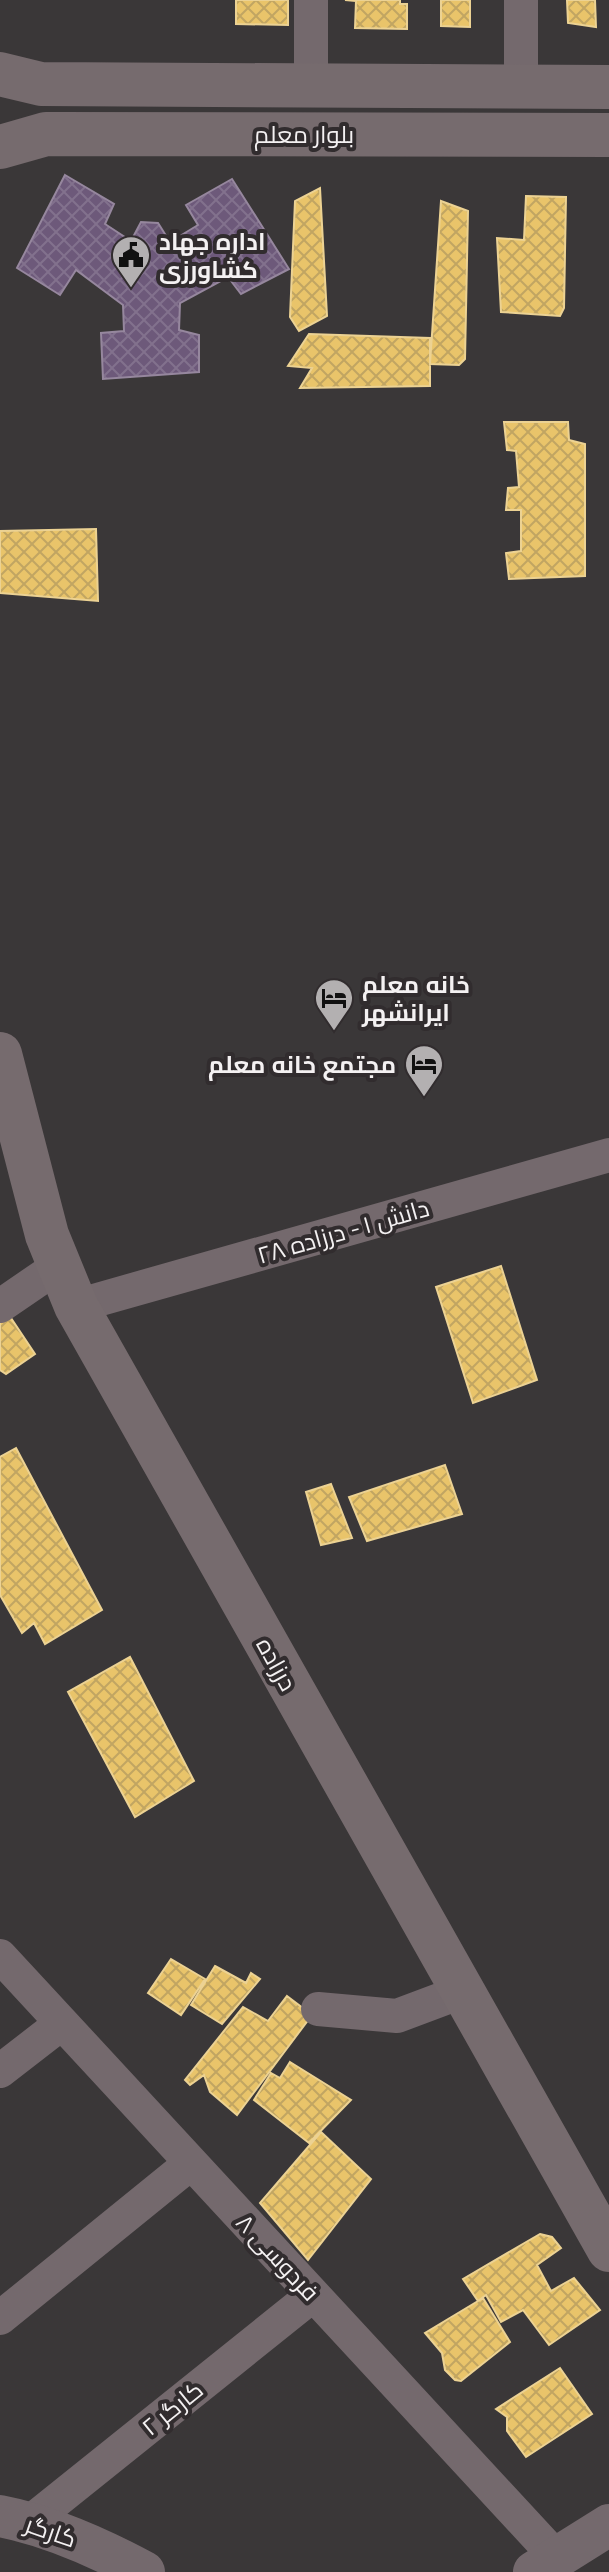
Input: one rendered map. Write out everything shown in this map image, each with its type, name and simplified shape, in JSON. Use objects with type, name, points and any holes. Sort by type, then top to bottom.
[{"type":"main road","name":"بلوار معلم","points":[[0,74],[41,84],[609,87]]},
{"type":"main road","name":"بلوار معلم","points":[[0,147],[46,134],[609,135]]},
{"type":"main road","name":"درزاده","points":[[0,1054],[47,1235],[76,1306],[609,2250]]},
{"type":"street","points":[[311,0],[311,86]]},
{"type":"street","points":[[521,0],[521,87]]},
{"type":"street","name":"دانش ۱ - درزاده ۲۸","points":[[76,1306],[609,1155]]},
{"type":"street","points":[[2,1295],[60,1265]]},
{"type":"street","name":"فردوسی ۸","points":[[0,1956],[313,2295],[545,2565]]},
{"type":"street","points":[[318,2009],[397,2016],[461,1992]]},
{"type":"street","points":[[0,2071],[62,2023]]},
{"type":"street","points":[[0,2318],[191,2163]]},
{"type":"street","name":"کارگر ۲","points":[[15,2519],[313,2295]]},
{"type":"street","name":"کارگر","points":[[15,2519],[101,2549],[144,2572]]},
{"type":"street","points":[[545,2565],[609,2525]]},
{"type":"building: Homes","points":[[236,0],[288,0],[288,25],[236,24]]},
{"type":"building: Homes","points":[[345,0],[400,0],[400,4],[407,4],[407,29],[355,28],[356,1]]},
{"type":"building: Homes","points":[[441,0],[470,0],[470,27],[441,26]]},
{"type":"building: Homes","points":[[567,0],[595,0],[596,27],[568,23]]},
{"type":"building: Homes","points":[[320,188],[327,316],[299,331],[290,317],[295,201]]},
{"type":"building: Homes","points":[[526,196],[566,197],[564,308],[560,316],[501,312],[497,238],[524,240]]},
{"type":"building: Homes","points":[[441,201],[468,211],[465,359],[459,365],[430,364]]},
{"type":"building: Homes","points":[[309,334],[430,338],[430,386],[300,388],[312,368],[288,366]]},
{"type":"building: Homes","points":[[504,422],[568,422],[569,440],[585,444],[585,576],[509,579],[506,553],[521,551],[521,510],[506,510],[508,488],[519,487],[516,451],[507,450]]},
{"type":"building: Homes","points":[[96,529],[98,601],[0,593],[0,531]]},
{"type":"building: Homes","points":[[501,1266],[537,1380],[473,1403],[436,1287]]},
{"type":"building: Homes","points":[[9,1315],[35,1354],[6,1374],[0,1370],[0,1322]]},
{"type":"building: Homes","points":[[16,1448],[102,1610],[45,1644],[34,1623],[22,1633],[0,1595],[0,1457]]},
{"type":"building: Homes","points":[[445,1465],[462,1514],[367,1541],[349,1497]]},
{"type":"building: Homes","points":[[331,1484],[352,1538],[321,1545],[306,1492]]},
{"type":"building: Homes","points":[[130,1657],[194,1781],[135,1817],[68,1692]]},
{"type":"building: Homes","points":[[171,1959],[205,1979],[181,2015],[148,1993]]},
{"type":"building: Homes","points":[[215,1966],[246,1983],[251,1973],[260,1979],[222,2024],[191,2005]]},
{"type":"building: Homes","points":[[287,1996],[312,2015],[237,2115],[210,2092],[204,2075],[190,2085],[185,2080],[243,2007],[268,2021]]},
{"type":"building: Homes","points":[[290,2062],[351,2100],[309,2143],[254,2100],[271,2073],[280,2078]]},
{"type":"building: Homes","points":[[321,2132],[371,2179],[308,2260],[260,2203]]},
{"type":"building: Homes","points":[[540,2234],[552,2237],[561,2248],[537,2265],[551,2291],[574,2278],[600,2310],[549,2345],[523,2310],[501,2322],[486,2295],[478,2301],[463,2279]]},
{"type":"building: Homes","points":[[483,2298],[510,2342],[461,2381],[455,2380],[445,2370],[442,2353],[425,2333]]},
{"type":"building: Homes","points":[[560,2368],[592,2414],[526,2457],[507,2431],[507,2417],[496,2409]]},
{"type":"building: Offices","name":"اداره جهاد کشاورزی","points":[[65,175],[114,204],[105,224],[131,241],[141,222],[158,223],[170,242],[198,225],[186,205],[232,179],[289,269],[241,294],[228,277],[180,303],[179,330],[199,335],[199,372],[103,379],[101,333],[124,331],[123,305],[76,270],[60,295],[17,268]]},
{"type":"place","name":"اداره جهاد کشاورزی","points":[[131,289]]},
{"type":"place","name":"خانه معلم ایرانشهر","points":[[334,1032]]},
{"type":"place","name":"مجتمع خانه معلم","points":[[424,1098]]}]
